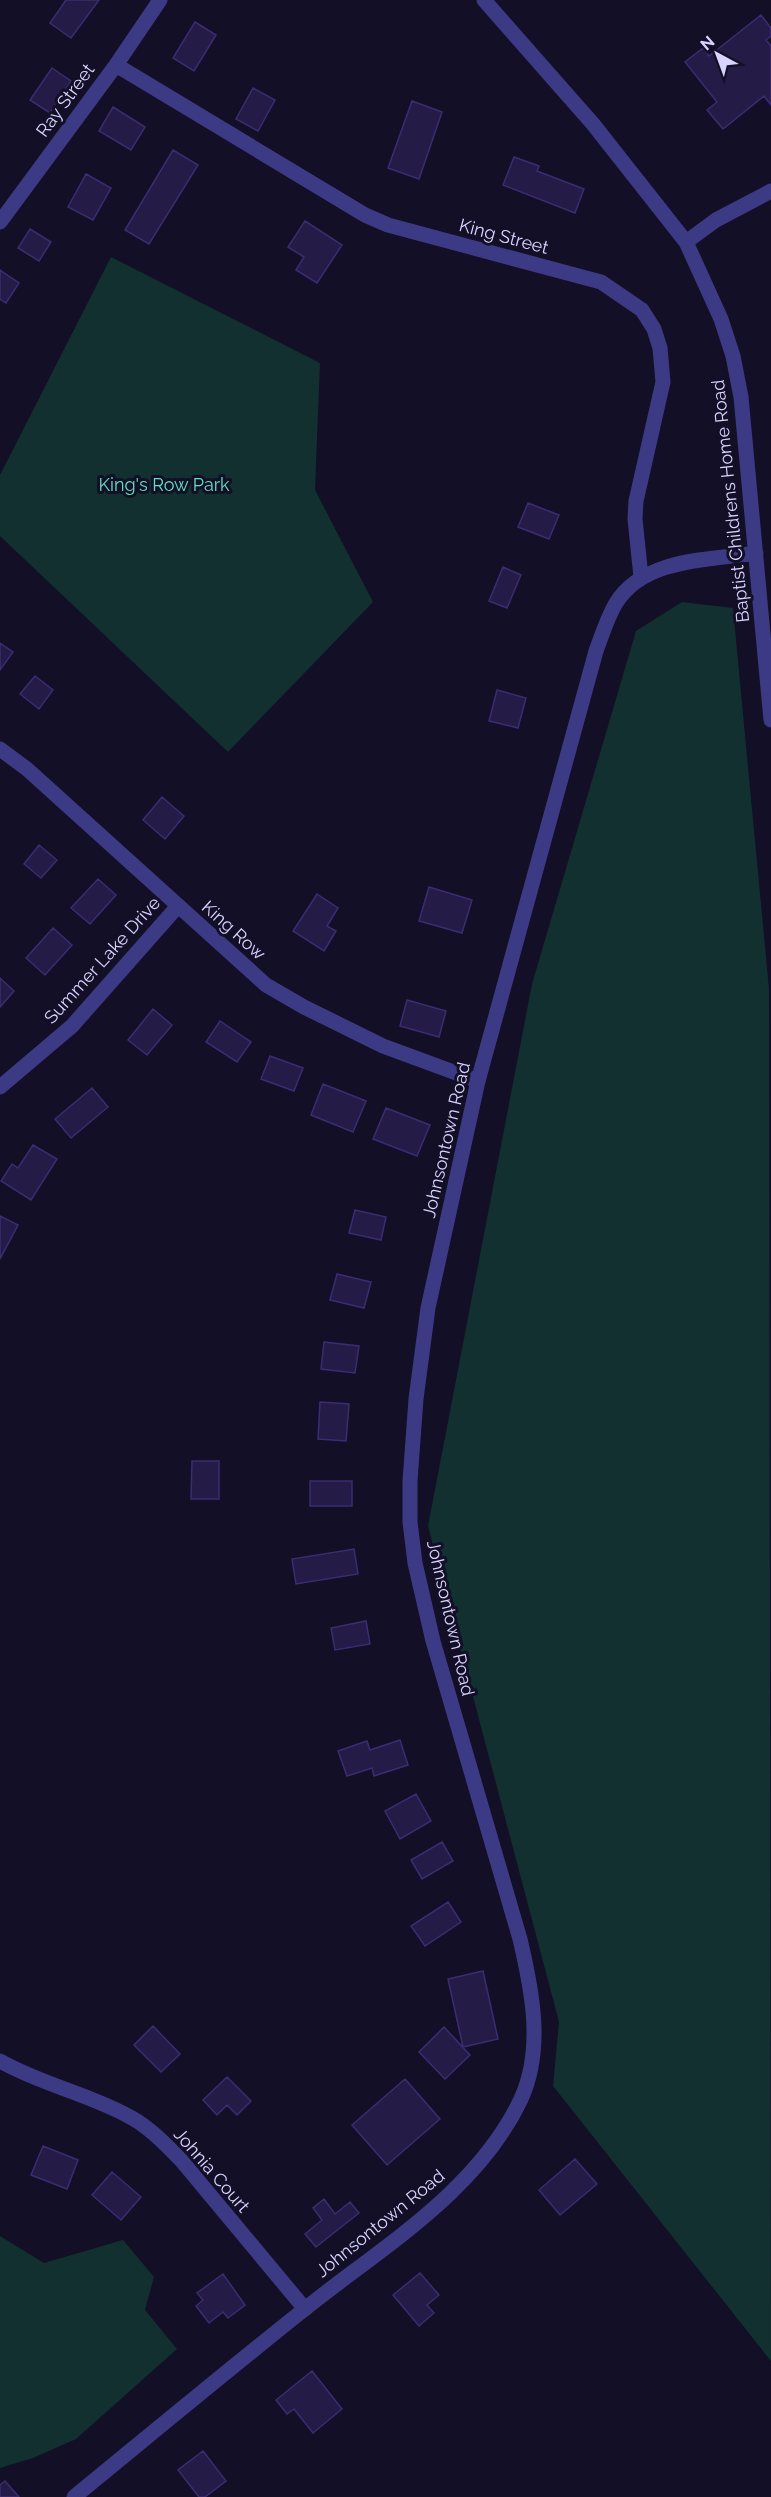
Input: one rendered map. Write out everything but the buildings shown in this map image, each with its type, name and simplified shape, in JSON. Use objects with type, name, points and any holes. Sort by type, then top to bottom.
[{"type":"street","name":"Ray Street","points":[[0,222],[116,65],[160,0]]},
{"type":"street","name":"Baptist Childrens Home Road","points":[[484,0],[593,124],[686,242],[721,319],[733,356],[741,397],[771,720]]},
{"type":"street","name":"King Street","points":[[116,65],[380,222],[601,282],[642,310],[654,329],[660,348],[663,382],[636,501],[634,519],[641,578]]},
{"type":"street","points":[[686,242],[716,220],[771,191]]},
{"type":"street","name":"Johnsontown Road","points":[[74,2497],[304,2309],[440,2203],[481,2163],[504,2131],[522,2097],[531,2063],[534,2028],[530,1983],[520,1939],[433,1641],[416,1563],[410,1522],[410,1481],[416,1399],[428,1308],[478,1081],[596,651],[616,603],[627,589],[651,572],[686,563],[756,552]]},
{"type":"street","name":"King Row","points":[[0,749],[27,770],[266,985],[304,1008],[383,1046],[478,1081]]},
{"type":"street","name":"Summer Lake Drive","points":[[0,1086],[72,1026],[178,906]]},
{"type":"street","name":"Johnia Court","points":[[0,2061],[56,2087],[102,2103],[134,2118],[159,2138],[181,2160],[304,2309]]},
{"type":"green space","name":"King's Row Park","points":[[111,257],[320,363],[315,490],[373,602],[228,752],[0,536],[0,475]]},
{"type":"green space","points":[[682,602],[733,608],[769,989],[771,2361],[553,2086],[559,2022],[428,1526],[532,984],[636,631]]},
{"type":"green space","points":[[0,2236],[44,2263],[123,2240],[154,2277],[145,2310],[177,2349],[76,2439],[33,2458],[0,2468]]}]
